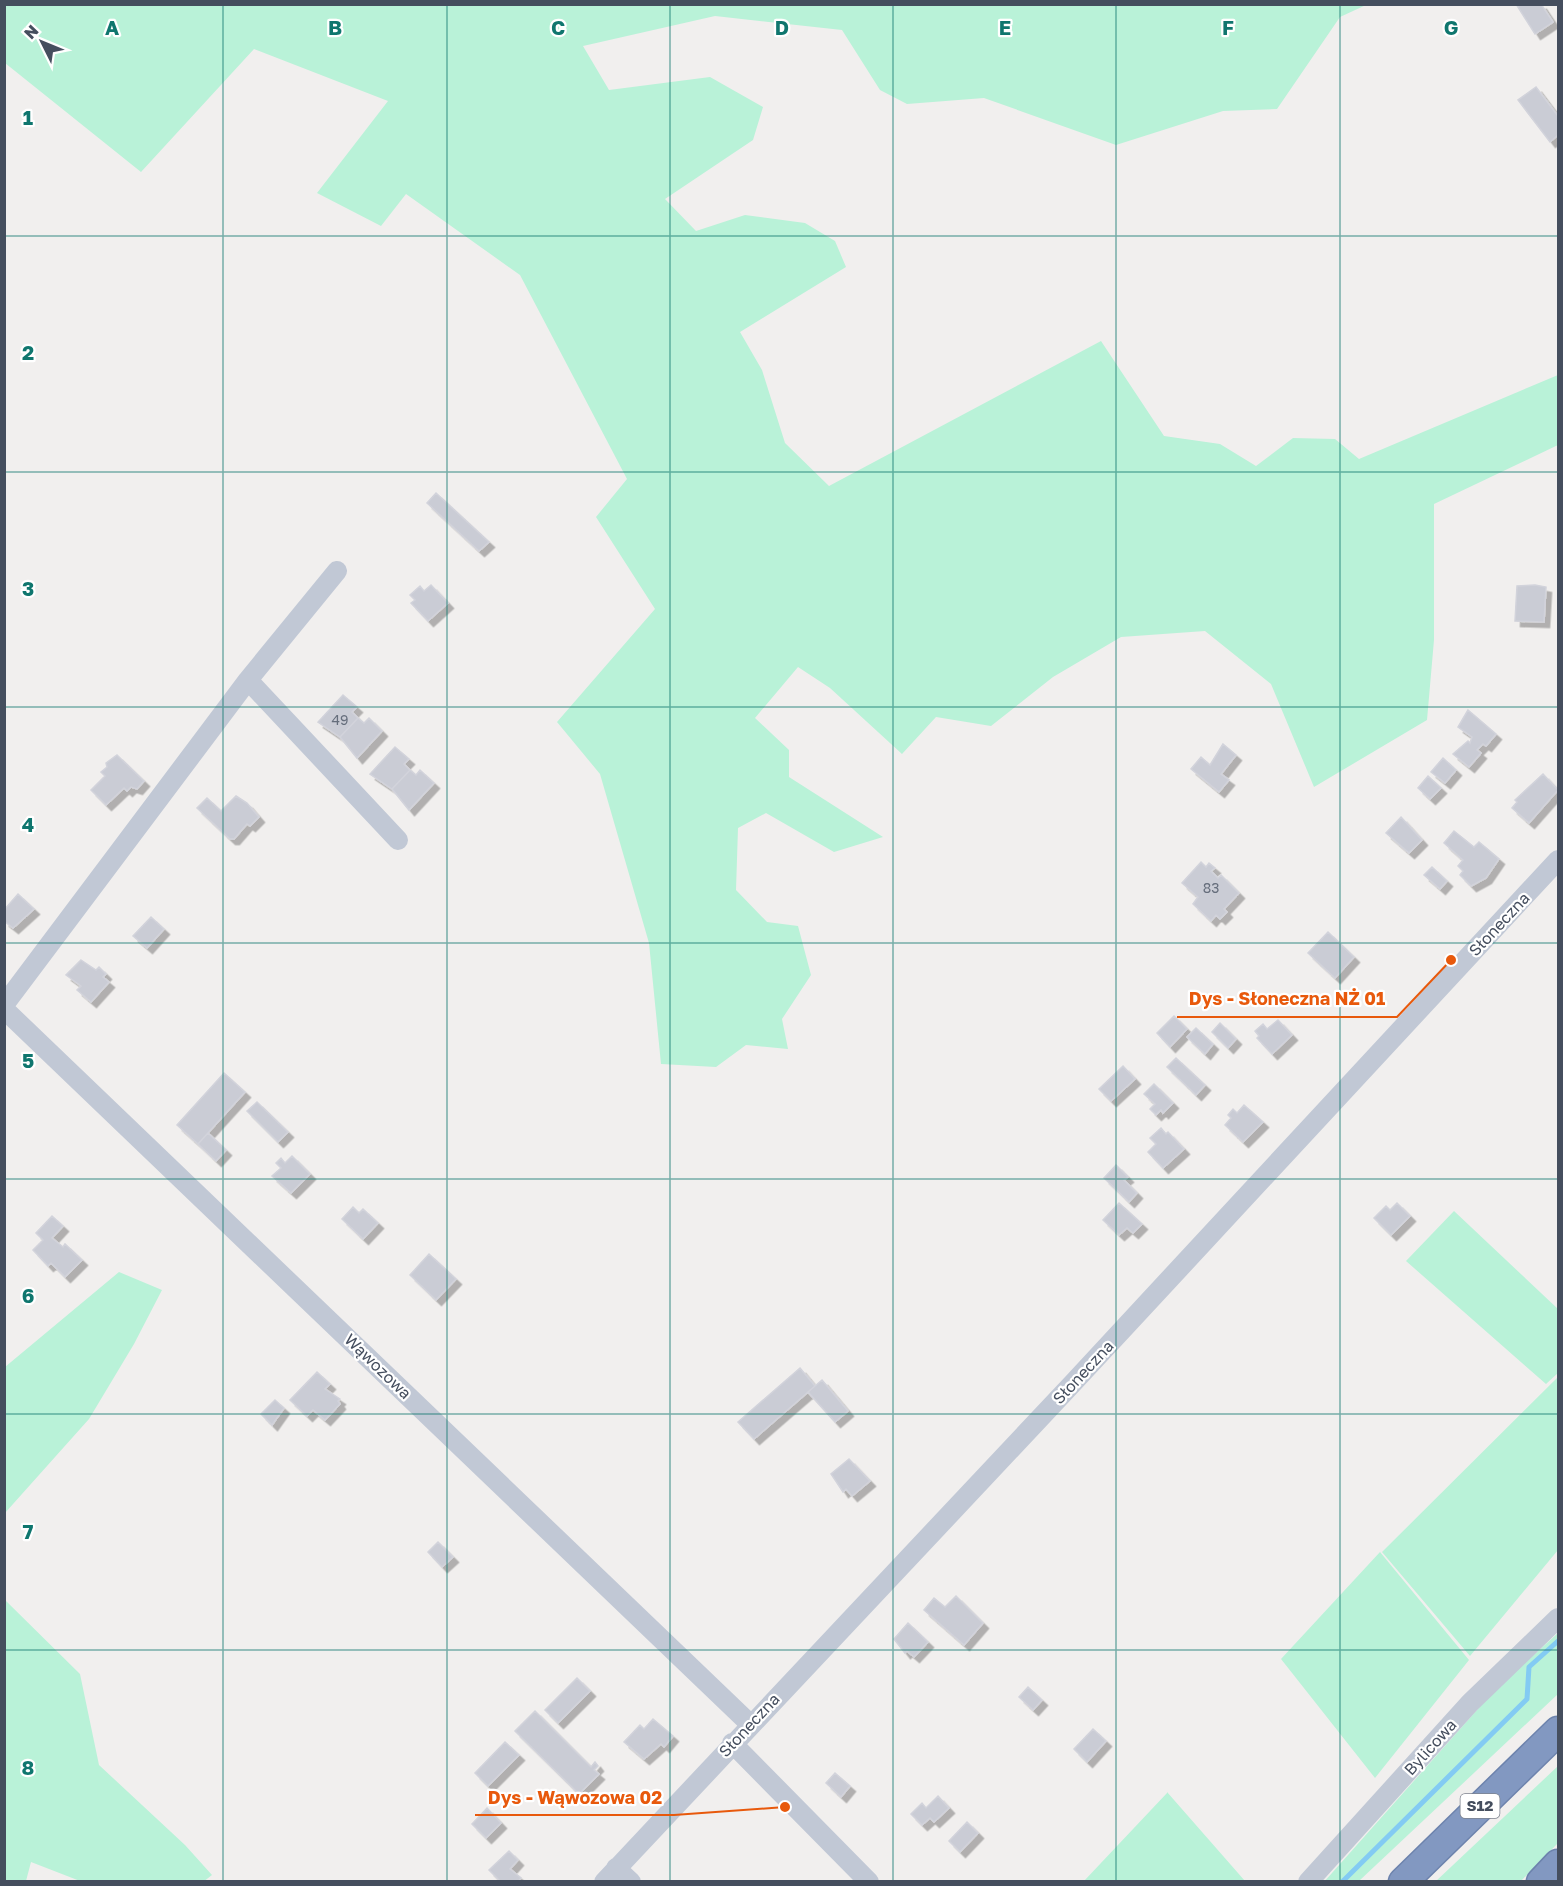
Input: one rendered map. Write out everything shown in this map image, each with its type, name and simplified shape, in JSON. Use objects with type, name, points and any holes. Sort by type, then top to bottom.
[{"type":"highway","name":"S12","points":[[1403,1881],[1558,1731]]},
{"type":"highway","points":[[1541,1881],[1558,1863]]},
{"type":"street","points":[[4,1005],[248,680],[337,571]]},
{"type":"street","points":[[248,680],[398,840]]},
{"type":"street","name":"Słoneczna","points":[[617,1877],[732,1743],[1065,1392],[1558,860]]},
{"type":"street","name":"Wąwozowa","points":[[4,1009],[750,1724]]},
{"type":"street","name":"Bylicowa","points":[[1308,1881],[1470,1703],[1558,1618]]},
{"type":"street","points":[[732,1743],[869,1881]]},
{"type":"green space","points":[[4,5],[1366,5],[1340,17],[1277,109],[1223,111],[1116,145],[984,98],[907,104],[880,90],[842,30],[715,16],[583,46],[609,90],[710,77],[763,107],[753,140],[665,199],[696,231],[745,215],[805,223],[835,241],[846,267],[740,332],[762,370],[785,443],[829,486],[1101,341],[1164,436],[1220,444],[1256,466],[1293,438],[1335,439],[1359,459],[1558,375],[1558,445],[1434,504],[1434,640],[1427,720],[1314,787],[1271,684],[1205,631],[1121,637],[1053,677],[991,726],[936,717],[902,754],[830,688],[798,667],[755,718],[789,750],[789,777],[883,837],[834,852],[766,813],[738,828],[736,890],[767,922],[798,926],[811,975],[782,1019],[788,1049],[746,1045],[716,1067],[661,1064],[649,943],[600,774],[557,722],[655,609],[596,517],[627,479],[520,275],[406,194],[381,226],[317,193],[388,101],[254,49],[141,172],[5,63]]},
{"type":"green space","points":[[1454,1211],[1558,1309],[1558,1373],[1546,1384],[1406,1261]]},
{"type":"green space","points":[[119,1272],[162,1290],[134,1344],[89,1419],[5,1513],[5,1367]]},
{"type":"green space","points":[[1558,1377],[1558,1550],[1470,1656],[1382,1552]]},
{"type":"green space","points":[[1380,1552],[1469,1660],[1375,1778],[1281,1659]]},
{"type":"green space","points":[[4,1599],[80,1674],[99,1765],[185,1845],[212,1875],[203,1882],[80,1881],[31,1862],[26,1881],[5,1881]]},
{"type":"green space","points":[[1558,1633],[1558,1694],[1359,1881],[1324,1882],[1493,1692]]},
{"type":"green space","points":[[1558,1766],[1558,1843],[1521,1881],[1435,1882]]},
{"type":"green space","points":[[1167,1793],[1245,1881],[1084,1881]]},
{"type":"building","points":[[1516,4],[1541,4],[1553,22],[1535,34]]},
{"type":"building","points":[[1536,87],[1558,116],[1558,135],[1550,142],[1518,100]]},
{"type":"building","points":[[436,493],[489,542],[479,551],[427,503]]},
{"type":"building","points":[[431,585],[448,603],[428,621],[411,603],[415,600],[410,595],[420,586],[424,591]]},
{"type":"building","points":[[1517,586],[1546,587],[1544,622],[1515,621]]},
{"type":"building","points":[[343,695],[357,707],[352,712],[358,718],[340,737],[318,722]]},
{"type":"building","points":[[1468,710],[1496,734],[1486,746],[1483,744],[1477,750],[1481,753],[1469,767],[1453,754],[1468,741],[1470,743],[1472,737],[1458,727]]},
{"type":"building","points":[[358,718],[364,723],[369,718],[382,731],[357,758],[340,737]]},
{"type":"building","points":[[1223,744],[1236,755],[1221,774],[1229,780],[1219,792],[1191,769],[1201,757],[1210,765]]},
{"type":"building","points":[[395,747],[409,759],[404,764],[410,770],[392,789],[370,774]]},
{"type":"building","points":[[117,755],[144,781],[137,789],[131,787],[127,791],[124,788],[106,805],[91,790],[105,776],[101,772],[107,767],[106,763]]},
{"type":"building","points":[[1443,758],[1456,770],[1445,783],[1431,772]]},
{"type":"building","points":[[410,770],[416,775],[420,770],[434,783],[409,810],[392,789]]},
{"type":"building","points":[[1543,774],[1558,790],[1529,823],[1512,808],[1517,802],[1515,800]]},
{"type":"building","points":[[1428,776],[1441,788],[1430,799],[1418,788]]},
{"type":"building","points":[[236,796],[247,803],[259,817],[250,826],[247,824],[234,839],[230,839],[197,808],[207,798],[221,811]]},
{"type":"building","points":[[1401,817],[1422,840],[1409,853],[1386,833]]},
{"type":"building","points":[[1454,831],[1474,847],[1479,842],[1499,859],[1486,878],[1471,886],[1460,875],[1463,871],[1458,866],[1463,860],[1444,843]]},
{"type":"building","points":[[1201,862],[1206,867],[1209,863],[1215,868],[1211,871],[1218,878],[1221,875],[1239,893],[1224,909],[1227,912],[1220,919],[1216,915],[1211,921],[1193,904],[1198,897],[1182,883]]},
{"type":"building","points":[[1432,867],[1447,881],[1440,889],[1424,875]]},
{"type":"building","points":[[18,894],[34,909],[13,928],[4,921],[4,910]]},
{"type":"building","points":[[151,917],[164,929],[147,948],[133,936]]},
{"type":"building","points":[[1328,932],[1354,957],[1335,978],[1308,953]]},
{"type":"building","points":[[81,960],[96,970],[99,967],[106,974],[103,977],[109,982],[91,1002],[77,990],[81,986],[66,975]]},
{"type":"building","points":[[1174,1016],[1187,1029],[1170,1047],[1157,1033]]},
{"type":"building","points":[[1278,1020],[1292,1035],[1272,1054],[1257,1038],[1259,1036],[1255,1031],[1263,1024],[1267,1029]]},
{"type":"building","points":[[1220,1023],[1236,1039],[1228,1048],[1212,1032]]},
{"type":"building","points":[[1196,1028],[1213,1044],[1205,1054],[1187,1037]]},
{"type":"building","points":[[1176,1058],[1205,1085],[1196,1095],[1167,1067]]},
{"type":"building","points":[[1123,1066],[1135,1079],[1111,1101],[1099,1089]]},
{"type":"building","points":[[224,1073],[245,1092],[198,1144],[177,1125]]},
{"type":"building","points":[[1154,1084],[1173,1103],[1163,1113],[1161,1110],[1156,1115],[1150,1109],[1155,1104],[1144,1094]]},
{"type":"building","points":[[257,1102],[288,1132],[278,1142],[247,1111]]},
{"type":"building","points":[[1244,1105],[1263,1122],[1243,1142],[1225,1125],[1231,1118],[1228,1115],[1233,1109],[1237,1113]]},
{"type":"building","points":[[1161,1128],[1184,1149],[1163,1168],[1148,1152],[1156,1144],[1150,1138]]},
{"type":"building","points":[[208,1133],[226,1150],[216,1161],[198,1144]]},
{"type":"building","points":[[292,1156],[310,1174],[291,1193],[272,1176],[281,1168],[276,1163],[281,1158],[285,1163]]},
{"type":"building","points":[[1116,1165],[1128,1177],[1124,1180],[1137,1193],[1129,1202],[1104,1178]]},
{"type":"building","points":[[1119,1203],[1142,1224],[1133,1233],[1127,1228],[1119,1235],[1103,1220]]},
{"type":"building","points":[[1397,1203],[1410,1216],[1391,1235],[1374,1218],[1386,1206],[1390,1210]]},
{"type":"building","points":[[353,1207],[359,1213],[363,1209],[378,1223],[363,1239],[342,1219]]},
{"type":"building","points":[[52,1216],[63,1226],[52,1238],[63,1247],[65,1244],[82,1260],[65,1277],[51,1263],[48,1266],[33,1250],[43,1240],[36,1233]]},
{"type":"building","points":[[429,1254],[456,1279],[436,1300],[410,1275]]},
{"type":"building","points":[[800,1368],[815,1386],[754,1439],[738,1422]]},
{"type":"building","points":[[317,1372],[330,1384],[325,1389],[340,1399],[338,1401],[340,1404],[325,1420],[313,1410],[307,1416],[290,1400]]},
{"type":"building","points":[[822,1380],[848,1411],[835,1422],[808,1392]]},
{"type":"building","points":[[275,1400],[284,1408],[272,1425],[261,1414]]},
{"type":"building","points":[[849,1459],[870,1481],[852,1496],[846,1489],[843,1492],[831,1474]]},
{"type":"building","points":[[438,1542],[453,1557],[442,1567],[428,1552]]},
{"type":"building","points":[[956,1596],[983,1623],[964,1645],[924,1610],[934,1598],[945,1607]]},
{"type":"building","points":[[908,1623],[928,1642],[914,1657],[907,1651],[905,1653],[894,1639]]},
{"type":"building","points":[[577,1678],[590,1691],[558,1723],[545,1710]]},
{"type":"building","points":[[1028,1687],[1042,1700],[1033,1710],[1019,1697]]},
{"type":"building","points":[[535,1711],[591,1767],[595,1762],[598,1766],[594,1770],[599,1774],[579,1794],[515,1731]]},
{"type":"building","points":[[653,1719],[673,1736],[664,1747],[661,1744],[644,1759],[624,1742],[640,1725],[644,1729]]},
{"type":"building","points":[[1093,1729],[1106,1741],[1087,1762],[1074,1749]]},
{"type":"building","points":[[505,1742],[519,1755],[488,1786],[475,1773]]},
{"type":"building","points":[[835,1773],[850,1786],[841,1797],[826,1783]]},
{"type":"building","points":[[938,1796],[949,1808],[934,1822],[930,1818],[922,1825],[911,1814],[922,1803],[926,1808]]},
{"type":"building","points":[[487,1808],[501,1823],[486,1838],[472,1824]]},
{"type":"building","points":[[967,1822],[978,1833],[960,1852],[949,1841]]},
{"type":"building","points":[[509,1851],[518,1860],[510,1869],[521,1878],[518,1882],[501,1882],[489,1870]]},
{"type":"waterway","points":[[1342,1882],[1527,1699],[1529,1667],[1558,1641]]},
{"type":"place","name":"Dys - Słoneczna NŻ 01","points":[[1451,960]]},
{"type":"place","name":"Dys - Wąwozowa 02","points":[[785,1807]]}]
